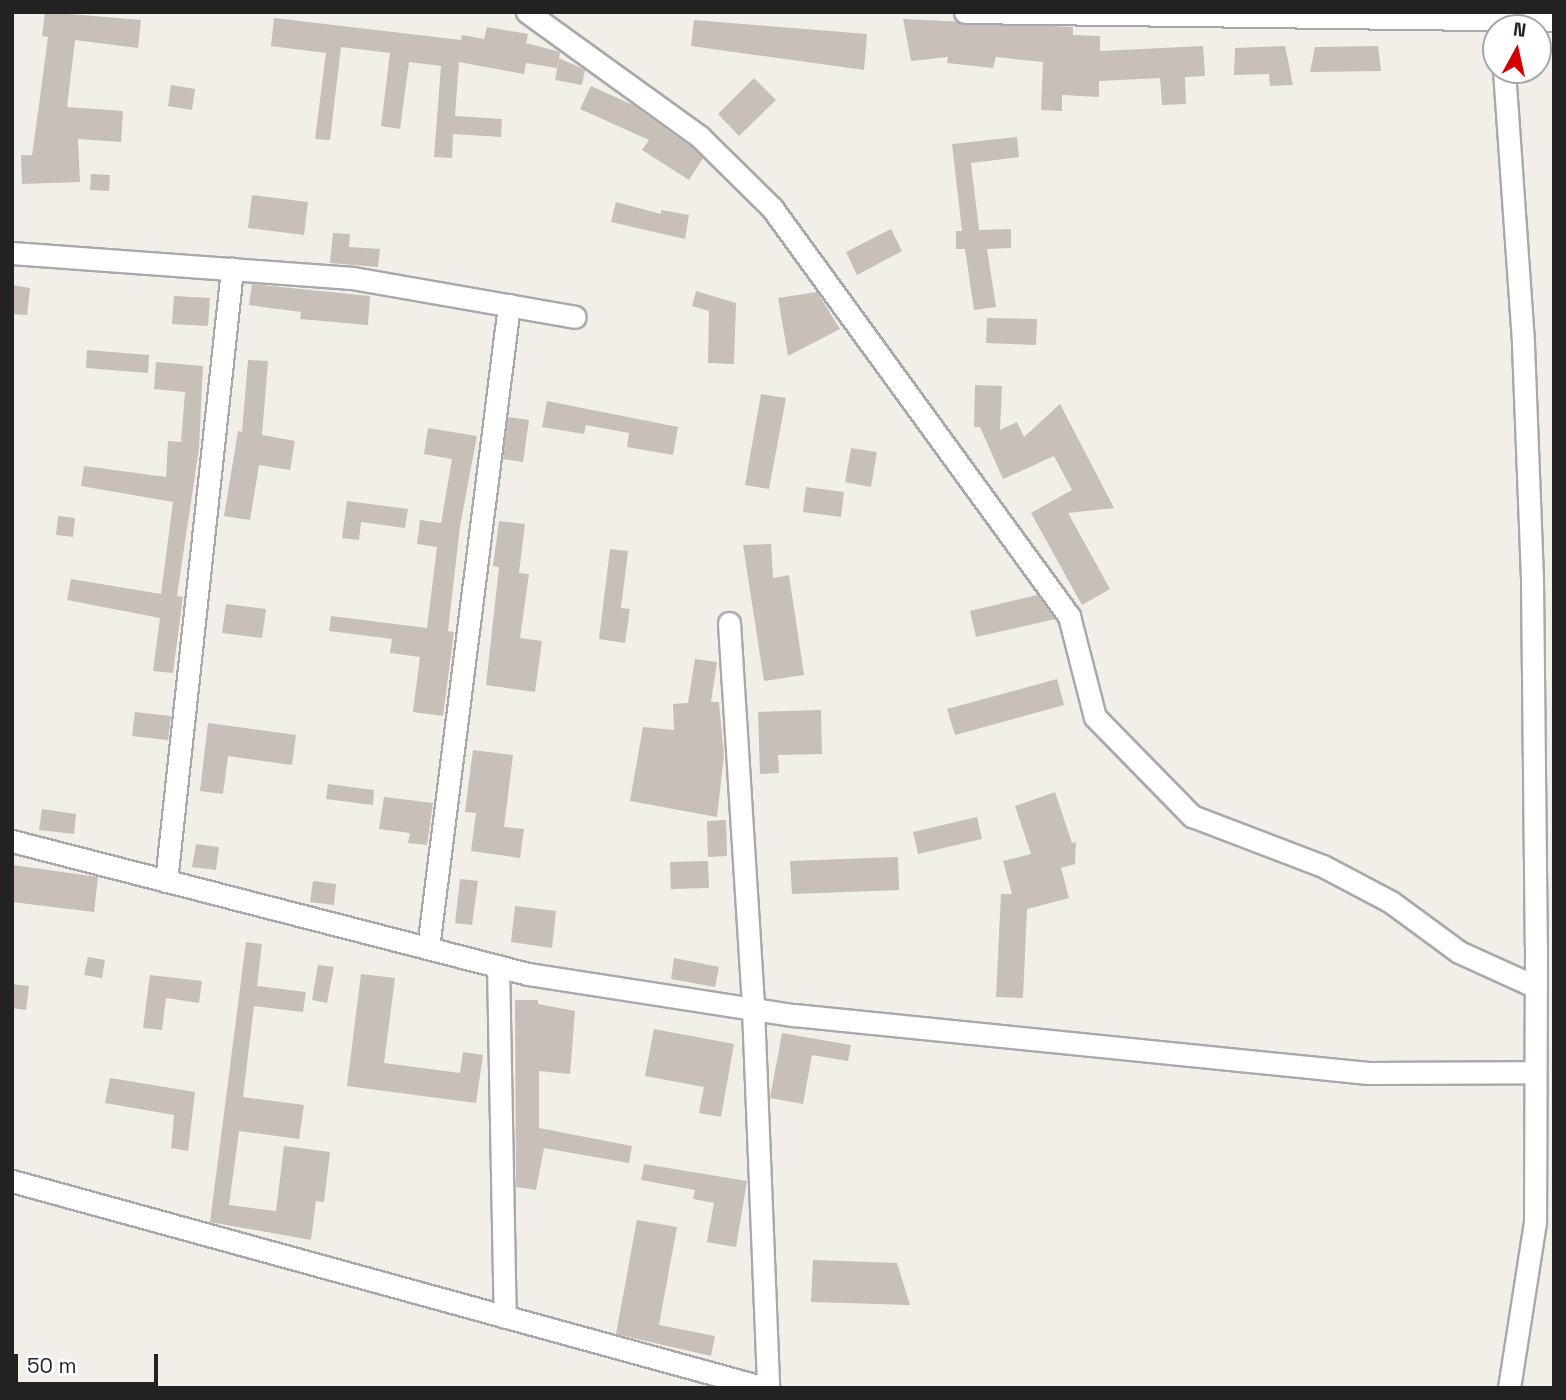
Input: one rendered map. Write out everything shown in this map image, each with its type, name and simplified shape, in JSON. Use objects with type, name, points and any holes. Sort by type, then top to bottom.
[{"type":"street","points":[[527,12],[700,137],[772,208],[1069,616],[1095,717],[1192,816],[1323,866],[1391,902],[1459,952],[1534,986]]},
{"type":"street","points":[[965,12],[1482,20]]},
{"type":"street","points":[[1505,84],[1523,344],[1531,566],[1535,1222],[1509,1388]]},
{"type":"street","points":[[12,253],[352,278],[575,317]]},
{"type":"street","points":[[166,881],[232,269]]},
{"type":"street","points":[[428,948],[509,305]]},
{"type":"street","points":[[12,1181],[766,1388],[753,1009],[729,622]]},
{"type":"street","points":[[12,841],[498,966],[753,1009],[1368,1073],[1532,1072]]},
{"type":"street","points":[[498,966],[505,1317]]},
{"type":"building","points":[[45,12],[141,20],[138,48],[75,40],[67,107],[123,111],[121,142],[78,139],[80,182],[22,184],[21,155],[32,155],[39,105],[48,37],[42,36]]},
{"type":"building","points":[[274,18],[461,40],[462,35],[484,39],[487,27],[528,34],[526,43],[560,52],[557,68],[526,63],[524,74],[459,62],[455,116],[502,119],[501,137],[453,134],[452,158],[434,157],[441,66],[409,62],[400,129],[381,126],[390,53],[341,47],[330,140],[315,139],[326,53],[271,46]]},
{"type":"building","points":[[903,19],[1073,27],[1073,35],[1100,36],[1100,51],[1203,46],[1205,76],[1185,77],[1186,104],[1162,105],[1160,78],[1099,81],[1099,97],[1062,95],[1062,111],[1041,110],[1043,62],[996,57],[993,68],[947,63],[948,57],[911,61]]},
{"type":"building","points":[[694,20],[867,34],[864,70],[691,46]]},
{"type":"building","points":[[1285,46],[1293,85],[1270,86],[1269,74],[1234,75],[1235,48]]},
{"type":"building","points":[[1378,46],[1381,71],[1310,72],[1315,47]]},
{"type":"building","points":[[559,58],[585,70],[582,85],[555,80]]},
{"type":"building","points":[[754,78],[776,100],[739,136],[718,114]]},
{"type":"building","points":[[171,85],[195,89],[192,110],[168,106]]},
{"type":"building","points":[[591,86],[633,105],[703,158],[689,180],[642,150],[649,140],[580,109]]},
{"type":"building","points":[[1017,137],[1019,157],[971,163],[979,230],[1011,229],[1011,248],[987,249],[996,307],[974,310],[965,249],[956,249],[956,231],[962,231],[952,144]]},
{"type":"building","points":[[91,174],[110,175],[109,191],[90,190]]},
{"type":"building","points":[[252,195],[308,202],[304,235],[248,228]]},
{"type":"building","points":[[616,202],[661,214],[661,210],[689,215],[685,239],[611,222]]},
{"type":"building","points":[[891,229],[902,251],[857,275],[846,252]]},
{"type":"building","points":[[333,233],[350,234],[349,247],[380,249],[378,267],[330,263]]},
{"type":"building","points":[[252,284],[370,296],[368,325],[300,319],[301,312],[249,305]]},
{"type":"building","points":[[12,285],[30,288],[27,315],[12,314]]},
{"type":"building","points":[[696,291],[736,303],[734,364],[708,363],[709,311],[692,306]]},
{"type":"building","points":[[817,292],[840,329],[788,356],[778,298]]},
{"type":"building","points":[[174,296],[210,298],[208,326],[172,324]]},
{"type":"building","points":[[987,318],[1037,319],[1036,345],[986,343]]},
{"type":"building","points":[[87,350],[149,355],[148,373],[86,368]]},
{"type":"building","points":[[248,360],[268,361],[262,435],[295,441],[290,470],[259,465],[250,520],[224,516],[238,431],[242,432]]},
{"type":"building","points":[[156,362],[203,366],[199,448],[177,596],[183,597],[173,673],[153,671],[160,618],[67,600],[71,579],[161,594],[173,502],[81,486],[84,466],[166,477],[168,441],[181,442],[185,392],[154,389]]},
{"type":"building","points":[[975,385],[1002,386],[1000,430],[1017,422],[1024,437],[1060,404],[1114,508],[1068,513],[1110,589],[1082,605],[1031,513],[1072,490],[1054,456],[1003,479],[980,427],[974,427]]},
{"type":"building","points":[[761,394],[786,398],[769,489],[745,485]]},
{"type":"building","points":[[547,401],[678,427],[673,455],[627,447],[629,433],[586,425],[584,434],[542,427]]},
{"type":"building","points":[[508,417],[529,420],[523,462],[503,459]]},
{"type":"building","points":[[428,428],[477,436],[460,526],[448,631],[454,632],[443,716],[413,712],[420,657],[390,653],[392,639],[329,631],[331,616],[427,628],[437,547],[417,544],[420,520],[441,523],[452,459],[424,454]]},
{"type":"building","points":[[851,448],[877,452],[871,487],[845,482]]},
{"type":"building","points":[[806,487],[844,492],[841,517],[803,512]]},
{"type":"building","points":[[347,501],[408,509],[405,528],[361,522],[359,540],[342,538]]},
{"type":"building","points":[[58,516],[75,518],[73,537],[56,535]]},
{"type":"building","points":[[499,521],[525,524],[519,573],[529,574],[520,638],[542,641],[535,692],[486,685],[499,567],[493,566]]},
{"type":"building","points":[[771,544],[773,578],[789,575],[804,675],[764,681],[743,545]]},
{"type":"building","points":[[610,549],[628,551],[621,608],[630,609],[625,643],[599,639]]},
{"type":"building","points":[[1037,595],[1055,619],[976,637],[970,611]]},
{"type":"building","points":[[226,604],[266,609],[262,638],[222,633]]},
{"type":"building","points":[[695,659],[717,662],[711,702],[719,702],[724,755],[717,817],[630,801],[643,727],[674,730],[673,704],[688,703]]},
{"type":"building","points":[[1057,679],[1064,705],[955,735],[947,709]]},
{"type":"building","points":[[821,710],[822,754],[778,755],[779,773],[760,774],[758,712]]},
{"type":"building","points":[[135,712],[171,716],[168,740],[132,736]]},
{"type":"building","points":[[208,723],[296,735],[292,765],[228,756],[223,794],[200,791]]},
{"type":"building","points":[[473,750],[513,755],[504,827],[524,829],[520,858],[471,851],[476,813],[465,812]]},
{"type":"building","points":[[328,784],[374,790],[373,805],[326,799]]},
{"type":"building","points":[[1055,792],[1072,843],[1076,842],[1075,864],[1061,868],[1069,898],[1027,909],[1023,998],[996,997],[1001,894],[1012,894],[1003,861],[1031,854],[1015,806]]},
{"type":"building","points":[[384,797],[433,803],[427,845],[408,843],[410,833],[379,829]]},
{"type":"building","points":[[42,809],[76,814],[74,834],[39,830]]},
{"type":"building","points":[[977,817],[982,839],[918,854],[913,832]]},
{"type":"building","points":[[726,820],[727,856],[708,857],[707,821]]},
{"type":"building","points":[[196,844],[219,847],[216,870],[192,867]]},
{"type":"building","points":[[898,857],[899,890],[792,894],[790,861]]},
{"type":"building","points":[[708,861],[709,888],[671,889],[670,862]]},
{"type":"building","points":[[12,865],[98,877],[94,912],[12,902]]},
{"type":"building","points":[[460,879],[478,881],[472,925],[455,923]]},
{"type":"building","points":[[313,881],[336,884],[334,905],[310,902]]},
{"type":"building","points":[[515,906],[556,911],[552,948],[511,942]]},
{"type":"building","points":[[246,942],[262,944],[257,986],[306,992],[303,1012],[254,1006],[243,1097],[304,1105],[299,1139],[239,1131],[229,1205],[276,1211],[284,1146],[330,1152],[324,1202],[316,1201],[311,1240],[210,1222]]},
{"type":"building","points":[[88,957],[105,960],[102,978],[84,975]]},
{"type":"building","points":[[674,958],[719,967],[715,987],[671,979]]},
{"type":"building","points":[[318,965],[334,967],[327,1003],[312,1000]]},
{"type":"building","points":[[361,974],[395,978],[384,1063],[460,1073],[463,1052],[483,1055],[476,1103],[347,1086]]},
{"type":"building","points":[[150,975],[202,981],[199,1003],[166,998],[162,1030],[143,1028]]},
{"type":"building","points":[[12,984],[29,986],[26,1010],[12,1008]]},
{"type":"building","points":[[515,1000],[538,1000],[538,1004],[575,1011],[570,1074],[539,1071],[539,1128],[632,1146],[629,1163],[544,1148],[536,1190],[516,1187]]},
{"type":"building","points":[[654,1029],[734,1044],[721,1117],[699,1113],[704,1087],[645,1076]]},
{"type":"building","points":[[782,1033],[851,1045],[848,1061],[812,1055],[803,1104],[770,1098]]},
{"type":"building","points":[[110,1078],[195,1092],[188,1151],[171,1148],[174,1115],[105,1103]]},
{"type":"building","points":[[644,1164],[747,1181],[736,1247],[707,1242],[714,1203],[693,1199],[695,1190],[641,1180]]},
{"type":"building","points":[[637,1220],[677,1227],[659,1325],[715,1336],[711,1356],[616,1334]]},
{"type":"building","points":[[813,1260],[897,1263],[910,1305],[811,1302]]}]
